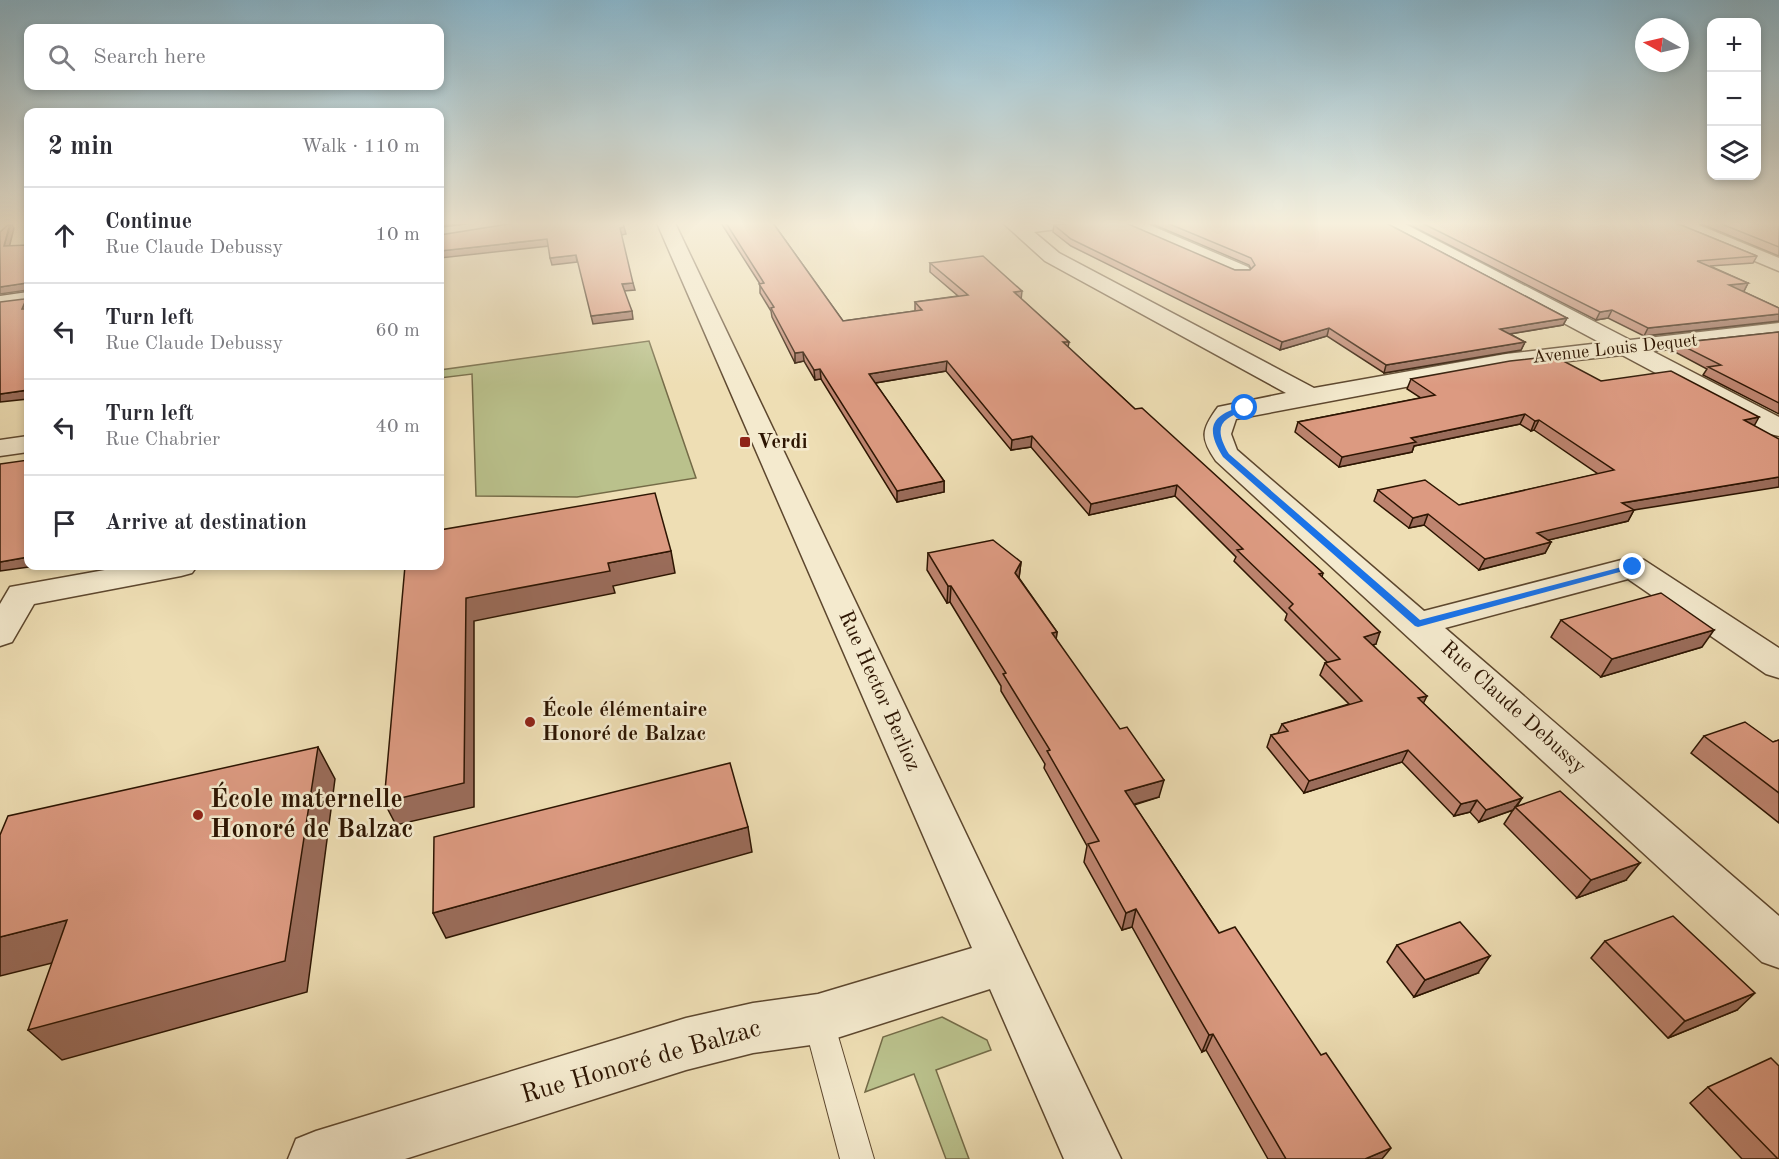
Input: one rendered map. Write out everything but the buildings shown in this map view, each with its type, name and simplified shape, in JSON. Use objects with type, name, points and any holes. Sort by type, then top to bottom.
[{"type":"street","name":"Rue Hector Berlioz","points":[[691,277],[1093,1159]]},
{"type":"street","points":[[1089,277],[1310,396]]},
{"type":"street","points":[[1494,277],[1779,429]]},
{"type":"street","points":[[0,302],[24,299]]},
{"type":"street","name":"Avenue Louis Dequet","points":[[1310,396],[1506,362],[1779,330]]},
{"type":"street","name":"Rue Claude Debussy","points":[[1310,396],[1227,413],[1217,426],[1216,440],[1226,455],[1779,946]]},
{"type":"street","points":[[0,448],[24,445]]},
{"type":"street","points":[[1418,624],[1633,567],[1779,665]]},
{"type":"street","points":[[0,634],[11,597],[159,570]]},
{"type":"street","name":"Rue Honoré de Balzac","points":[[316,1159],[686,1044],[753,1028],[818,1019],[1002,962]]},
{"type":"lane","points":[[818,1019],[857,1159]]},
{"type":"green space","points":[[649,341],[696,478],[577,497],[476,496],[472,374],[444,378],[444,369]]},
{"type":"green space","points":[[942,1017],[987,1040],[991,1050],[936,1070],[969,1159],[946,1159],[914,1074],[865,1092],[883,1037]]},
{"type":"place","name":"Verdi","points":[[745,442]]},
{"type":"place","name":"École élémentaire Honoré de Balzac","points":[[530,722]]},
{"type":"place","name":"École maternelle Honoré de Balzac","points":[[198,815]]},
{"type":"route","points":[[1245,408],[1227,413],[1217,426],[1216,440],[1226,455],[1418,624],[1633,567]]}]
